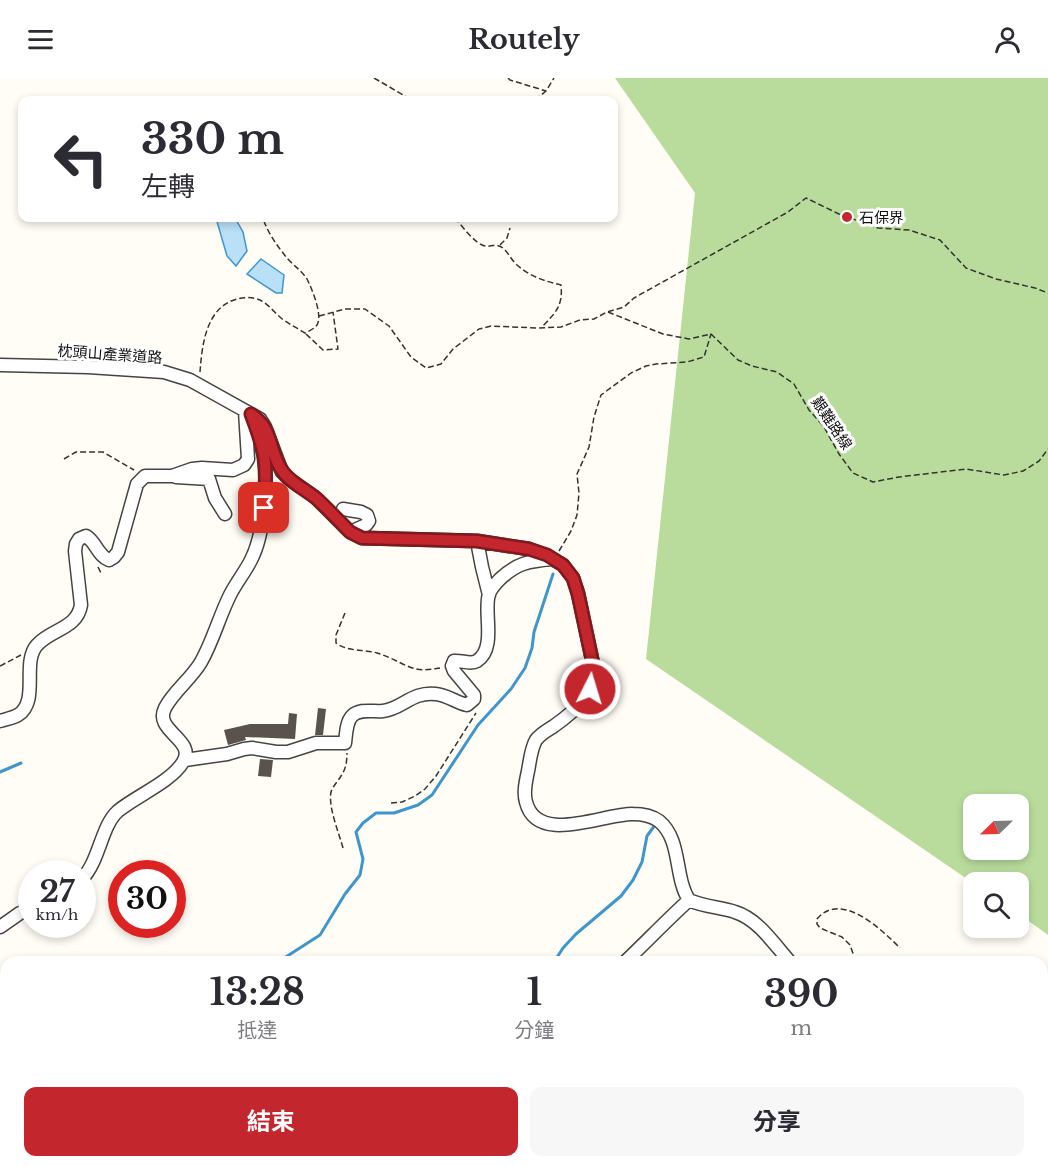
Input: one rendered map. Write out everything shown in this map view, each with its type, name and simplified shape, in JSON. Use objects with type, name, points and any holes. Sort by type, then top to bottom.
[{"type":"street","name":"枕頭山產業道路","points":[[0,365],[164,372],[190,380],[260,419],[282,472],[316,498],[350,532]]},
{"type":"street","points":[[172,476],[192,469],[233,470],[244,465],[248,459],[248,412]]},
{"type":"street","points":[[95,860],[111,819],[118,811],[165,780],[180,767],[185,759],[186,751],[182,742],[165,724],[162,716],[164,709],[201,662],[229,596],[252,559],[264,508],[266,478],[264,457],[258,434],[248,412]]},
{"type":"street","points":[[0,721],[18,715],[28,699],[30,664],[37,645],[67,626],[80,613],[75,550],[78,539],[86,536],[105,559],[109,560],[114,557],[118,552],[137,484],[145,476],[209,479],[215,498],[225,514]]},
{"type":"street","points":[[343,509],[361,512],[367,515],[369,521],[366,525],[350,532]]},
{"type":"street","points":[[350,532],[362,538],[477,541],[529,549],[547,555],[563,565],[573,578],[578,594],[593,664],[593,675],[590,689],[582,702],[572,713],[536,741],[525,787],[526,805],[530,813],[546,823],[558,825],[587,823],[631,813],[643,814],[656,819],[666,828],[670,837],[682,886],[689,900],[746,917],[763,930],[785,956]]},
{"type":"street","points":[[185,759],[252,748],[288,752],[316,743],[345,744],[349,718],[354,714],[391,709],[410,698],[426,693],[440,694],[467,705],[473,702],[474,695],[454,671],[453,666],[454,661],[470,663],[476,661],[483,655],[488,643],[489,595],[477,541]]},
{"type":"street","points":[[489,595],[495,584],[512,568],[534,561],[554,559]]},
{"type":"street","points":[[632,956],[666,920],[689,900]]},
{"type":"street","points":[[0,927],[18,914]]},
{"type":"path","points":[[374,78],[405,96]]},
{"type":"path","points":[[508,78],[546,91]]},
{"type":"path","points":[[540,96],[554,78]]},
{"type":"path","points":[[319,316],[345,309],[365,309],[389,326],[411,357],[426,368],[441,364],[453,349],[479,329],[492,326],[561,327],[580,320],[594,319],[624,307],[634,298],[788,212],[806,198],[839,214],[878,228],[909,230],[940,240],[966,268],[1048,293]]},
{"type":"path","points":[[265,222],[282,250],[308,280],[319,316],[318,324],[305,333]]},
{"type":"path","points":[[458,222],[472,238],[483,246],[499,246],[505,250],[515,263],[530,275],[561,285],[562,298],[557,310],[542,328]]},
{"type":"path","points":[[499,246],[507,238],[510,228]]},
{"type":"path","points":[[199,385],[202,348],[207,328],[220,308],[235,299],[247,297],[260,300],[283,320],[305,333],[323,350],[338,349],[332,312]]},
{"type":"path","points":[[554,559],[571,531],[577,514],[579,493],[577,474],[589,447],[594,417],[601,395],[646,366],[687,362],[704,357],[711,334],[689,339],[663,334],[608,312]]},
{"type":"path","name":"艱難路線","points":[[711,334],[738,360],[777,372],[794,384],[809,410],[824,427],[853,473],[873,482],[966,470],[1004,475],[1023,471],[1039,461],[1048,449]]},
{"type":"path","points":[[64,459],[76,452],[103,452],[145,476]]},
{"type":"path","points":[[345,613],[336,635],[336,643],[341,647],[375,653],[415,669],[453,666]]},
{"type":"path","points":[[0,666],[14,657],[33,652]]},
{"type":"path","points":[[390,803],[402,802],[415,796],[425,789],[436,776],[475,715],[476,707],[473,702]]},
{"type":"path","points":[[343,848],[331,799],[334,786],[346,766],[345,744]]},
{"type":"path","points":[[854,956],[850,945],[842,937],[820,928],[817,924],[820,915],[834,909],[845,910],[864,917],[900,948]]},
{"type":"green space","points":[[615,78],[1048,78],[1048,935],[1029,921],[1029,872],[963,872],[963,876],[646,659],[695,193]]},
{"type":"water","points":[[217,222],[237,222],[243,232],[247,251],[236,266],[227,256]]},
{"type":"water","points":[[261,259],[284,275],[282,293],[276,293],[247,274]]},
{"type":"building","points":[[318,708],[326,709],[323,735],[315,735]]},
{"type":"building","points":[[289,713],[297,714],[295,739],[245,737],[246,740],[228,745],[224,730],[250,724],[288,724]]},
{"type":"building","points":[[260,759],[273,760],[271,777],[258,776]]},
{"type":"waterway","points":[[287,956],[320,935],[345,894],[360,875],[363,859],[356,832],[363,823],[376,813],[394,813],[418,805],[432,795],[478,725],[511,689],[525,668],[553,574]]},
{"type":"waterway","points":[[0,772],[21,763]]},
{"type":"waterway","points":[[558,956],[576,934],[621,896],[633,880],[642,862],[647,836],[655,825]]},
{"type":"place","name":"石保界","points":[[847,217]]},
{"type":"route","points":[[264,508],[266,478],[264,457],[251,414],[260,419],[265,427],[282,472],[316,498],[355,536],[477,541],[529,549],[547,555],[563,565],[573,578],[593,664],[590,689]]}]
